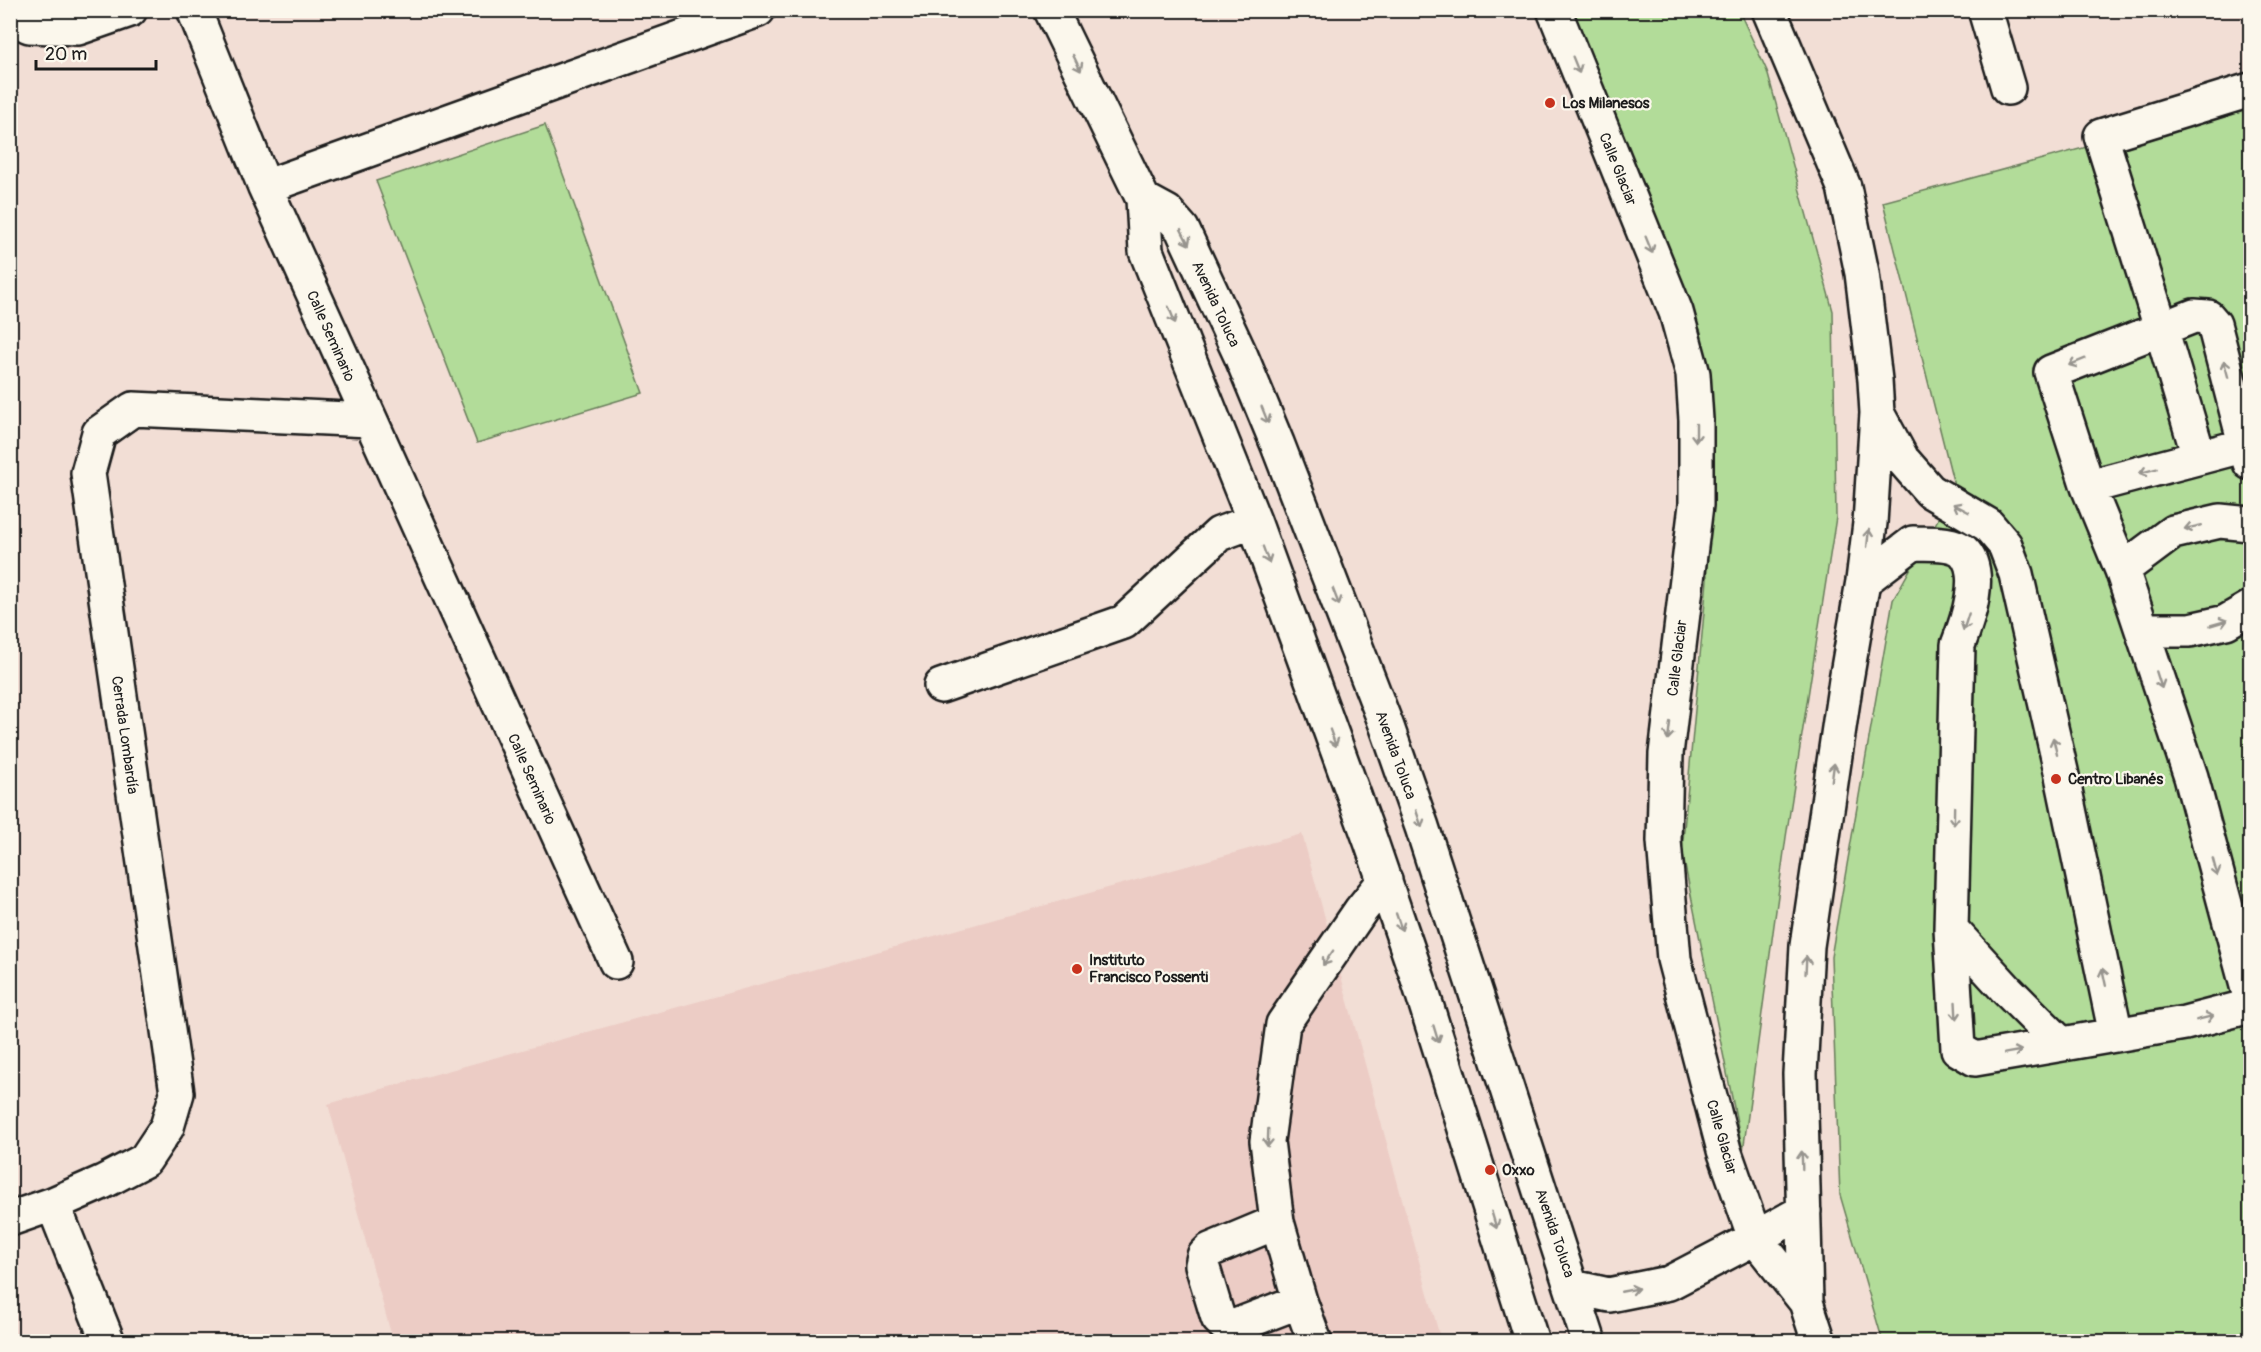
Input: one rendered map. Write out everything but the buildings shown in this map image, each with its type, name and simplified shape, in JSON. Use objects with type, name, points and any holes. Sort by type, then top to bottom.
[{"type":"street","points":[[10,16],[29,26],[78,28],[130,10]]},
{"type":"street","name":"Calle Seminario","points":[[194,10],[265,187],[616,962]]},
{"type":"street","points":[[265,187],[758,10]]},
{"type":"street","points":[[1051,10],[1143,199],[1146,251],[1254,521],[1385,880],[1532,1341]]},
{"type":"street","name":"Calle Glaciar","points":[[1554,10],[1676,312],[1693,374],[1696,420],[1696,505],[1666,754],[1664,841],[1674,959],[1724,1150],[1755,1239],[1806,1302]]},
{"type":"street","name":"Calle Glaciar","points":[[1769,10],[1844,187],[1862,273],[1875,380],[1876,414],[1870,523],[1807,946],[1800,1074],[1806,1302],[1819,1341]]},
{"type":"street","points":[[1985,10],[2008,88]]},
{"type":"street","points":[[2199,457],[2101,136],[2250,90]]},
{"type":"street","name":"Avenida Toluca","points":[[1143,199],[1167,212],[1182,230],[1241,356],[1277,443],[1387,727],[1422,827],[1589,1341]]},
{"type":"street","points":[[2088,487],[2199,457],[2248,454],[2214,324],[2208,317],[2194,316],[2051,372],[2088,487],[2122,570],[2191,777],[2250,997]]},
{"type":"street","name":"Cerrada Lombardía","points":[[10,1219],[53,1204],[145,1160],[167,1127],[177,1093],[87,473],[99,433],[133,409],[369,420]]},
{"type":"street","points":[[1876,414],[1902,459],[1930,491],[1988,525],[2005,545],[2016,574],[2059,760],[2116,1035]]},
{"type":"street","points":[[1863,581],[1913,543],[1924,528],[1929,510],[1930,491]]},
{"type":"street","points":[[941,686],[1124,622],[1220,534],[1254,521]]},
{"type":"street","points":[[2122,570],[2173,532],[2220,521],[2250,524]]},
{"type":"street","points":[[1913,543],[1949,545],[1963,551],[1971,565],[1973,592],[1969,616],[1958,645],[1951,929],[1958,1049],[1975,1059],[2185,1023],[2250,1006]]},
{"type":"street","points":[[1971,565],[2005,545]]},
{"type":"street","points":[[2142,630],[2190,630],[2226,622],[2250,608]]},
{"type":"street","points":[[1315,1341],[1300,1301],[1277,1222],[1267,1141],[1283,1024],[1361,910],[1385,880]]},
{"type":"street","points":[[1951,929],[2061,1044]]},
{"type":"street","points":[[53,1204],[108,1341]]},
{"type":"street","points":[[1573,1287],[1609,1295],[1668,1283],[1755,1239],[1804,1211]]},
{"type":"street","points":[[1277,1222],[1210,1250],[1204,1256],[1202,1265],[1218,1318],[1225,1325],[1233,1327],[1300,1301]]},
{"type":"shaded area","name":"Instituto Francisco Possenti","points":[[1302,834],[1441,1341],[393,1341],[328,1104]]},
{"type":"green space","points":[[1573,11],[1739,11],[1767,71],[1833,311],[1836,517],[1786,837],[1743,1152],[1682,851],[1707,580],[1701,332]]},
{"type":"green space","name":"Centro Libanés","points":[[2250,103],[2250,1341],[1883,1342],[1840,1195],[1831,957],[1893,600],[1955,489],[1883,202]]},
{"type":"green space","points":[[545,125],[643,393],[477,443],[376,181]]},
{"type":"place","name":"Los Milanesos","points":[[1550,103]]},
{"type":"place","name":"Centro Libanés","points":[[2056,779]]},
{"type":"place","name":"Instituto Francisco Possenti","points":[[1077,969]]},
{"type":"place","name":"Oxxo","points":[[1490,1170]]}]
